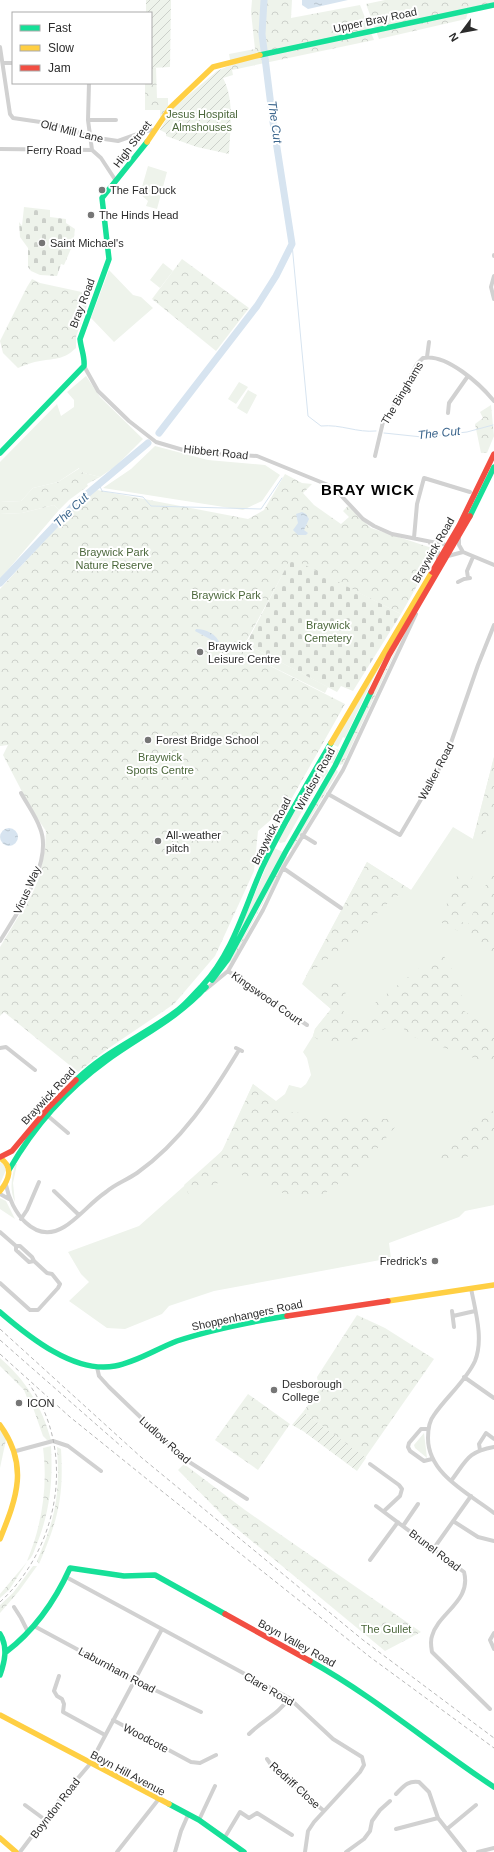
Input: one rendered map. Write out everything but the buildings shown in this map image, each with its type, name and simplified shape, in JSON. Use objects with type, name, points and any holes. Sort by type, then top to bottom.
[{"type":"main road","name":"Upper Bray Road","points":[[213,67],[250,57],[494,6]]},
{"type":"main road","name":"High Street","points":[[116,181],[141,152],[170,108],[213,67]]},
{"type":"main road","name":"Bray Road","points":[[84,366],[85,359],[80,339],[109,258],[102,198],[116,181]]},
{"type":"main road","points":[[0,453],[50,403],[84,366]]},
{"type":"main road","name":"Braywick Road","points":[[0,1157],[12,1151],[49,1107],[85,1071],[179,1008],[203,985],[224,957],[239,928],[262,869],[280,829],[468,509],[494,454]]},
{"type":"main road","name":"Windsor Road","points":[[107,1061],[163,1026],[198,997],[228,959],[247,927],[286,851],[335,766],[389,656],[459,536],[494,467]]},
{"type":"main road","name":"Braywick Road","points":[[6,1185],[9,1178],[9,1170],[16,1156],[48,1116],[74,1088],[107,1061]]},
{"type":"main road","points":[[0,1157],[6,1162],[9,1170]]},
{"type":"main road","points":[[0,1193],[6,1185]]},
{"type":"main road","name":"Shoppenhangers Road","points":[[0,1312],[56,1352],[97,1367],[132,1362],[170,1344],[220,1328],[276,1317],[494,1285]]},
{"type":"main road","points":[[0,1425],[10,1435],[16,1451],[18,1480],[0,1539]]},
{"type":"main road","name":"Boyn Valley Road","points":[[66,1577],[70,1568],[124,1576],[155,1575],[344,1680],[452,1759],[494,1787]]},
{"type":"main road","points":[[6,1652],[34,1626],[56,1596],[66,1577]]},
{"type":"main road","points":[[0,1634],[5,1642],[6,1652],[0,1675]]},
{"type":"main road","name":"Boyn Hill Avenue","points":[[0,1715],[158,1800],[199,1820],[225,1837],[244,1852]]},
{"type":"main road","points":[[0,1838],[16,1852]]},
{"type":"street","name":"Old Mill Lane","points":[[0,47],[10,114],[13,118],[54,124],[91,137],[118,141],[146,131],[155,130]]},
{"type":"street","points":[[3,63],[12,63]]},
{"type":"street","points":[[89,84],[88,120],[92,150]]},
{"type":"street","points":[[88,120],[116,120]]},
{"type":"street","name":"Ferry Road","points":[[0,149],[92,150],[101,158],[116,181]]},
{"type":"street","points":[[494,276],[491,287],[494,300]]},
{"type":"street","name":"The Binghams","points":[[427,357],[429,342]]},
{"type":"street","name":"The Binghams","points":[[375,456],[383,422],[398,400],[417,364],[423,358],[427,357],[450,363],[468,376],[494,400]]},
{"type":"street","name":"Hibbert Road","points":[[84,366],[98,391],[129,421],[156,442],[190,452],[256,456],[333,487],[363,519],[392,534],[430,543],[447,545]]},
{"type":"street","points":[[448,413],[448,407],[468,376]]},
{"type":"street","points":[[442,406],[448,407]]},
{"type":"street","points":[[414,538],[417,504],[424,478],[470,492]]},
{"type":"street","points":[[459,536],[459,545],[463,552],[494,565]]},
{"type":"street","points":[[430,543],[437,547],[437,562]]},
{"type":"street","points":[[447,556],[463,552]]},
{"type":"street","points":[[458,582],[469,578],[468,571],[473,557]]},
{"type":"street","name":"Braywick Road","points":[[198,997],[228,971],[263,910],[283,868],[356,746],[376,698],[424,598]]},
{"type":"street","name":"Walker Road","points":[[328,794],[400,835],[446,757],[478,665],[494,625]]},
{"type":"street","name":"Vicus Way","points":[[0,941],[24,901],[36,875],[42,854],[43,840],[40,828],[21,793]]},
{"type":"street","points":[[302,835],[315,843]]},
{"type":"street","points":[[283,868],[341,908]]},
{"type":"street","name":"Kingswood Court","points":[[228,971],[307,1025]]},
{"type":"street","points":[[0,1048],[6,1047],[35,1070]]},
{"type":"street","points":[[6,1185],[9,1199],[21,1219],[31,1227],[42,1231],[52,1232],[64,1227],[106,1191],[137,1173],[180,1134],[204,1104],[239,1050]]},
{"type":"street","points":[[48,1116],[68,1133]]},
{"type":"street","points":[[21,1219],[27,1210],[37,1184]]},
{"type":"street","points":[[54,1191],[79,1215]]},
{"type":"street","points":[[0,1193],[9,1199]]},
{"type":"street","points":[[0,1232],[16,1246],[16,1250],[29,1262],[34,1261],[47,1273],[52,1274],[60,1284],[38,1310],[30,1310],[0,1284]]},
{"type":"street","points":[[471,1288],[478,1343],[475,1360],[464,1377],[433,1416],[428,1429],[428,1445],[432,1459],[440,1471],[451,1481],[494,1512]]},
{"type":"street","points":[[452,1311],[454,1327]]},
{"type":"street","points":[[453,1316],[475,1311]]},
{"type":"street","name":"Ludlow Road","points":[[97,1367],[100,1376],[109,1387],[183,1458],[247,1499]]},
{"type":"street","points":[[464,1377],[494,1398]]},
{"type":"street","points":[[428,1429],[421,1429],[409,1443],[408,1447],[410,1451],[424,1461],[432,1459]]},
{"type":"street","points":[[480,1450],[479,1444],[486,1433],[494,1439]]},
{"type":"street","points":[[16,1451],[53,1441],[68,1446],[101,1471]]},
{"type":"street","points":[[451,1481],[471,1455],[480,1450],[494,1447]]},
{"type":"street","points":[[370,1464],[399,1485],[402,1489],[400,1496],[384,1511]]},
{"type":"street","points":[[434,1548],[471,1496]]},
{"type":"street","name":"Brunel Road","points":[[404,1526],[418,1504]]},
{"type":"street","name":"Brunel Road","points":[[376,1506],[434,1548],[464,1572],[467,1582],[463,1592],[432,1634],[432,1652],[490,1709]]},
{"type":"street","points":[[453,1521],[478,1537],[494,1542]]},
{"type":"street","points":[[370,1560],[398,1522]]},
{"type":"street","name":"Clare Road","points":[[66,1577],[289,1698],[332,1739],[362,1757],[364,1765],[360,1772],[324,1811],[308,1831],[305,1852]]},
{"type":"street","points":[[14,1607],[28,1632]]},
{"type":"street","name":"Laburnham Road","points":[[34,1626],[136,1681],[201,1712]]},
{"type":"street","name":"Boyndon Road","points":[[20,1852],[44,1819],[90,1764],[113,1720],[136,1681],[162,1630]]},
{"type":"street","points":[[494,1632],[490,1640],[494,1649]]},
{"type":"street","points":[[59,1676],[54,1691],[57,1696],[62,1699],[64,1704],[61,1711],[105,1735]]},
{"type":"street","points":[[250,1734],[260,1724],[279,1711],[289,1698]]},
{"type":"street","name":"Woodcote","points":[[113,1720],[180,1753],[192,1762],[200,1762],[216,1755]]},
{"type":"street","name":"Redriff Close","points":[[267,1759],[272,1766],[324,1811]]},
{"type":"street","points":[[396,1794],[406,1784],[411,1782],[419,1782],[429,1792],[438,1818],[464,1852]]},
{"type":"street","points":[[199,1820],[215,1786]]},
{"type":"street","points":[[117,1852],[158,1800]]},
{"type":"street","points":[[346,1852],[364,1839],[370,1831],[372,1821],[380,1810],[390,1801]]},
{"type":"street","points":[[25,1805],[44,1819]]},
{"type":"street","points":[[447,1829],[476,1805]]},
{"type":"street","points":[[225,1837],[240,1812],[249,1818],[257,1813],[292,1835]]},
{"type":"street","points":[[175,1852],[181,1831],[188,1815]]},
{"type":"street","points":[[396,1829],[438,1818]]},
{"type":"street","points":[[478,1852],[494,1848]]},
{"type":"green space","points":[[146,0],[171,0],[170,67],[152,68],[152,12],[146,12]]},
{"type":"green space","points":[[252,0],[292,0],[291,18],[360,5],[374,40],[232,70],[229,54],[255,49],[251,12]]},
{"type":"green space","points":[[385,0],[494,0],[494,3],[469,8],[466,19],[379,39],[366,4]]},
{"type":"green space","name":"Jesus Hospital Almshouses","points":[[231,65],[233,75],[223,78],[229,96],[231,115],[229,154],[197,147],[166,136],[166,133],[160,130],[172,109],[217,71]]},
{"type":"green space","points":[[152,68],[156,68],[157,98],[168,98],[168,106],[160,118],[160,110],[145,110],[145,84],[152,84]]},
{"type":"green space","points":[[148,166],[167,172],[157,209],[146,206],[148,201],[140,194]]},
{"type":"green space","points":[[24,207],[50,210],[50,217],[66,219],[66,223],[75,229],[73,244],[64,265],[61,264],[57,276],[40,275],[31,271],[28,267],[28,248],[20,237],[19,222],[22,226]]},
{"type":"green space","points":[[182,259],[249,308],[216,351],[152,299]]},
{"type":"green space","points":[[163,263],[173,271],[160,288],[150,280]]},
{"type":"green space","points":[[109,270],[133,295],[141,297],[153,308],[114,342],[91,318]]},
{"type":"green space","points":[[32,279],[40,283],[91,294],[76,337],[76,348],[63,357],[35,362],[18,368],[3,353],[0,341]]},
{"type":"green space","points":[[86,376],[100,397],[143,439],[116,466],[100,477],[81,472],[79,468],[58,482],[33,488],[21,501],[0,502],[0,462],[57,404],[61,416],[74,407],[74,400],[67,392]]},
{"type":"green space","points":[[239,382],[248,387],[236,404],[228,399]]},
{"type":"green space","points":[[248,390],[257,395],[247,414],[237,408]]},
{"type":"green space","points":[[491,405],[494,436],[487,453],[481,453],[475,424],[483,418],[480,412]]},
{"type":"green space","points":[[155,446],[208,460],[265,465],[280,475],[262,501],[243,510],[103,488],[131,469]]},
{"type":"green space","points":[[80,468],[81,472],[100,477],[87,484],[88,486],[69,500],[59,510],[54,505],[22,513],[0,514],[0,502],[21,501],[33,488],[58,482]]},
{"type":"green space","name":"Braywick Sports Centre","points":[[285,474],[302,483],[312,484],[303,493],[314,505],[341,524],[349,517],[343,511],[348,506],[371,528],[432,548],[435,554],[401,614],[291,559],[241,651],[345,704],[288,805],[258,831],[254,871],[215,956],[174,1004],[106,1050],[78,1072],[4,1012],[0,1016],[0,947],[32,894],[39,878],[45,849],[46,831],[31,809],[3,755],[8,745],[0,746],[0,589],[92,489],[248,519],[264,510]]},
{"type":"green space","points":[[54,505],[59,510],[0,579],[0,514],[22,513]]},
{"type":"green space","name":"Braywick Cemetery","points":[[291,558],[401,614],[353,691],[341,686],[337,692],[246,644]]},
{"type":"green space","points":[[402,629],[374,677],[345,738],[343,737],[338,747],[332,744]]},
{"type":"green space","points":[[405,632],[343,764],[340,765],[338,762]]},
{"type":"green space","points":[[246,644],[328,687],[325,693],[241,651]]},
{"type":"green space","points":[[331,747],[339,750],[333,763],[327,762],[320,765]]},
{"type":"green space","points":[[494,757],[494,1205],[465,1211],[459,1217],[389,1243],[391,1258],[214,1291],[169,1306],[162,1314],[125,1329],[107,1328],[69,1301],[89,1282],[81,1274],[68,1252],[139,1226],[218,1156],[224,1148],[253,1084],[276,1101],[285,1094],[289,1085],[301,1088],[306,1084],[311,1075],[307,1058],[303,1052],[313,1036],[315,1029],[331,1009],[302,984],[367,862],[411,890],[453,827],[473,839]]},
{"type":"green space","points":[[494,757],[494,806],[484,837],[473,839]]},
{"type":"green space","points":[[324,767],[327,767],[328,772],[313,792],[285,842],[280,843],[278,840],[289,823],[291,811]]},
{"type":"green space","points":[[336,769],[338,772],[292,849],[289,848]]},
{"type":"green space","points":[[281,816],[283,816],[270,841],[267,834],[268,830]]},
{"type":"green space","points":[[274,848],[283,852],[232,948]]},
{"type":"green space","points":[[286,853],[287,858],[232,961],[228,964],[261,905]]},
{"type":"green space","points":[[367,862],[411,890],[394,897],[344,946],[306,976]]},
{"type":"green space","points":[[494,867],[494,911],[487,938],[494,948],[494,959],[473,938],[440,922],[457,876],[473,874],[461,921],[467,926]]},
{"type":"green space","points":[[441,951],[461,984],[463,1010],[494,1032],[494,1065],[408,1035],[400,1023],[368,1036],[344,1042],[332,1043],[322,1041],[313,1036],[315,1029],[331,1009],[316,996],[330,979],[346,988],[343,1019],[366,1021],[375,1003]]},
{"type":"green space","points":[[253,1084],[288,1112],[401,1120],[360,1169],[319,1197],[294,1198],[235,1172],[228,1160],[214,1171],[223,1181],[189,1195],[184,1185],[222,1151]]},
{"type":"green space","points":[[494,1111],[494,1144],[456,1162],[435,1160],[474,1116]]},
{"type":"green space","points":[[0,1162],[4,1165],[6,1170],[0,1184]]},
{"type":"green space","points":[[15,1164],[17,1164],[13,1183],[15,1202],[12,1193],[12,1179]]},
{"type":"green space","points":[[0,1198],[6,1201],[15,1219],[0,1209]]},
{"type":"green space","points":[[357,1315],[385,1328],[434,1359],[365,1458],[303,1412],[319,1390],[317,1377]]},
{"type":"green space","points":[[0,1358],[18,1375],[32,1395],[43,1416],[51,1440],[47,1440],[43,1436],[31,1402],[28,1400],[24,1390],[0,1366]]},
{"type":"green space","points":[[248,1394],[290,1424],[258,1470],[215,1440]]},
{"type":"green space","points":[[303,1412],[366,1458],[357,1471],[303,1431],[292,1425]]},
{"type":"green space","points":[[0,1429],[7,1435],[0,1468]]},
{"type":"green space","points":[[424,1433],[427,1458],[415,1448],[414,1445]]},
{"type":"green space","points":[[51,1446],[50,1497],[45,1521],[34,1552],[27,1561],[37,1534],[44,1491],[45,1477],[43,1448]]},
{"type":"green space","points":[[57,1447],[61,1449],[62,1466],[62,1481],[58,1508],[51,1534],[39,1564],[37,1561],[49,1531],[57,1493]]},
{"type":"green space","name":"The Gullet","points":[[184,1464],[245,1510],[421,1632],[385,1651],[230,1523],[178,1470]]},
{"type":"green space","points":[[27,1562],[9,1590],[0,1598],[0,1594]]},
{"type":"green space","points":[[33,1566],[37,1566],[19,1591],[0,1613],[0,1605],[13,1593]]},
{"type":"water","points":[[302,0],[348,0],[308,9],[302,5]]},
{"type":"water","points":[[302,512],[306,514],[309,519],[304,530],[308,533],[306,535],[298,535],[293,530],[298,523],[296,514]]},
{"type":"water","points":[[196,629],[211,633],[217,638],[221,645],[195,631]]},
{"type":"water","points":[[9,828],[15,831],[18,837],[15,843],[9,846],[3,843],[0,837],[3,831]]},
{"type":"waterway","name":"The Cut","points":[[159,433],[257,306],[276,276],[292,244],[273,122],[262,34],[264,0]]},
{"type":"waterway","name":"The Cut","points":[[292,244],[308,416],[321,426],[335,426],[362,431],[376,431]]},
{"type":"waterway","name":"The Cut","points":[[384,433],[422,437],[467,432],[493,425]]},
{"type":"waterway","name":"The Cut","points":[[0,583],[74,505],[148,443]]},
{"type":"waterway","points":[[99,484],[102,491],[143,497],[151,506],[261,509],[282,478]]},
{"type":"railway","points":[[0,1329],[142,1458],[363,1640],[494,1738]]},
{"type":"railway","points":[[0,1340],[122,1447]]},
{"type":"railway","points":[[0,1354],[70,1417],[158,1488],[370,1657],[494,1748]]},
{"type":"railway","points":[[0,1602],[20,1580],[36,1555],[48,1527],[55,1498],[56,1469],[53,1439],[44,1411],[29,1384]]},
{"type":"traffic: fast","points":[[260,55],[494,5]]},
{"type":"traffic: fast","points":[[0,453],[84,366],[80,339],[109,259],[102,198],[147,142]]},
{"type":"traffic: fast","points":[[470,516],[494,467]]},
{"type":"traffic: fast","points":[[212,980],[228,959],[286,851],[335,766],[371,692]]},
{"type":"traffic: fast","points":[[76,1080],[100,1060],[178,1010],[213,973],[230,945],[262,868],[278,836],[331,743]]},
{"type":"traffic: fast","points":[[9,1170],[18,1154],[40,1125],[77,1084],[106,1061],[183,1009],[206,987]]},
{"type":"traffic: fast","points":[[0,1312],[25,1332],[53,1351],[69,1359],[100,1367],[115,1366],[131,1362],[169,1344],[218,1329],[287,1316]]},
{"type":"traffic: fast","points":[[6,1652],[26,1634],[43,1614],[58,1592],[70,1568],[124,1576],[155,1575],[225,1614]]},
{"type":"traffic: fast","points":[[0,1634],[3,1639],[5,1649],[0,1675]]},
{"type":"traffic: fast","points":[[310,1661],[357,1690],[494,1787]]},
{"type":"traffic: fast","points":[[169,1804],[199,1820],[244,1852]]},
{"type":"traffic: slow","points":[[147,142],[170,108],[213,67],[260,55]]},
{"type":"traffic: slow","points":[[331,743],[432,572]]},
{"type":"traffic: slow","points":[[0,1158],[9,1169],[8,1178],[0,1191]]},
{"type":"traffic: slow","points":[[388,1301],[494,1285]]},
{"type":"traffic: slow","points":[[0,1425],[15,1454],[17,1468],[15,1495],[0,1539]]},
{"type":"traffic: slow","points":[[0,1715],[169,1804]]},
{"type":"traffic: slow","points":[[0,1838],[16,1852]]},
{"type":"traffic: jam","points":[[432,572],[459,526],[494,454]]},
{"type":"traffic: jam","points":[[371,692],[389,655],[470,516]]},
{"type":"traffic: jam","points":[[0,1157],[12,1151],[49,1107],[76,1080]]},
{"type":"traffic: jam","points":[[287,1316],[388,1301]]},
{"type":"traffic: jam","points":[[225,1614],[310,1661]]},
{"type":"place","name":"The Fat Duck","points":[[102,190]]},
{"type":"place","name":"The Hinds Head","points":[[91,215]]},
{"type":"place","name":"Saint Michael's","points":[[42,243]]},
{"type":"place","name":"Braywick Leisure Centre","points":[[200,652]]},
{"type":"place","name":"Forest Bridge School","points":[[148,740]]},
{"type":"place","name":"All-weather pitch","points":[[158,841]]},
{"type":"place","name":"Fredrick's","points":[[435,1261]]},
{"type":"place","name":"Desborough College","points":[[274,1390]]},
{"type":"place","name":"ICON","points":[[19,1403]]},
{"type":"district","name":"BRAY WICK","points":[[368,489]]},
{"type":"park label","name":"Braywick Park Nature Reserve","points":[[114,558]]},
{"type":"park label","name":"Braywick Park","points":[[226,595]]}]
